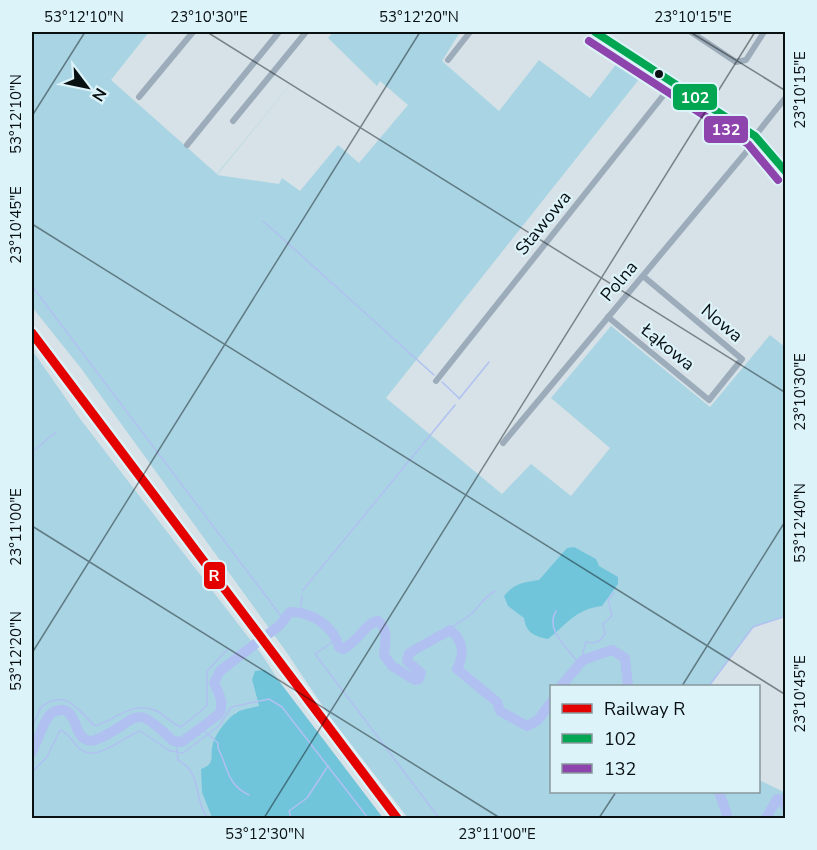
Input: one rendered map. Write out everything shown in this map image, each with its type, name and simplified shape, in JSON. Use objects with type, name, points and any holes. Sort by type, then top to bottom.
[{"type":"street","points":[[139,98],[193,32]]},
{"type":"street","points":[[187,145],[279,32]]},
{"type":"street","points":[[233,121],[306,32]]},
{"type":"street","points":[[448,60],[470,32]]},
{"type":"street","points":[[595,32],[756,137],[786,173]]},
{"type":"street","points":[[691,32],[736,62],[746,60],[764,32]]},
{"type":"street","name":"Stawowa","points":[[436,381],[674,82]]},
{"type":"street","name":"Polna","points":[[502,443],[643,276],[786,97]]},
{"type":"street","name":"Nowa","points":[[643,276],[742,360],[709,400]]},
{"type":"street","name":"Łąkowa","points":[[608,317],[709,400]]},
{"type":"shaded area","points":[[32,32],[149,32],[111,80],[217,174],[316,53],[217,175],[279,184],[282,178],[300,191],[338,145],[359,163],[408,105],[380,81],[377,86],[328,38],[333,32],[460,32],[442,61],[499,111],[539,60],[590,98],[621,58],[644,73],[386,398],[502,494],[531,464],[571,496],[610,448],[551,398],[611,326],[710,407],[770,335],[785,347],[785,616],[753,627],[710,685],[550,685],[550,793],[760,793],[760,780],[784,792],[785,818],[408,818],[330,717],[285,650],[80,367],[32,307]]},
{"type":"shaded area","points":[[32,350],[81,420],[262,655],[279,681],[265,670],[252,680],[259,707],[236,712],[212,746],[208,800],[212,818],[32,818]]},
{"type":"shaded area","points":[[574,547],[596,559],[599,566],[618,577],[618,584],[602,606],[578,614],[548,639],[531,633],[524,618],[508,606],[504,596],[519,584],[539,580],[567,548]]},
{"type":"shaded area","points":[[265,670],[279,681],[383,818],[212,818],[202,792],[201,769],[211,762],[214,739],[226,722],[238,712],[259,706],[252,680],[255,671]]},
{"type":"waterway","points":[[263,221],[434,375]]},
{"type":"waterway","points":[[32,286],[284,620]]},
{"type":"waterway","points":[[459,399],[489,362]]},
{"type":"waterway","points":[[442,382],[459,398]]},
{"type":"waterway","points":[[303,590],[455,405]]},
{"type":"waterway","points":[[32,452],[56,432]]},
{"type":"waterway","points":[[450,630],[495,591]]},
{"type":"waterway","points":[[586,659],[583,652],[586,642],[597,642],[605,634],[603,624],[612,616],[608,600],[614,593]]},
{"type":"waterway","points":[[300,612],[302,596]]},
{"type":"waterway","points":[[556,611],[553,618],[555,632],[580,665]]},
{"type":"waterway","points":[[32,752],[50,714],[61,710],[71,715],[82,737],[89,741],[100,738],[130,720],[143,717],[173,741],[182,742],[219,714],[221,702],[214,683],[220,671],[280,625],[290,612],[306,614],[320,621],[332,632],[339,647],[343,649],[370,625],[378,621],[385,633],[384,655],[392,666],[415,680],[419,679],[421,673],[407,661],[409,653],[450,630],[458,639],[462,649],[457,669],[497,702],[500,711],[527,726],[538,720],[550,704]]},
{"type":"waterway","points":[[710,685],[753,627],[786,616]]},
{"type":"waterway","points":[[337,639],[315,654],[439,818]]},
{"type":"waterway","points":[[32,727],[41,707],[58,699],[71,703],[95,726],[133,709],[148,708],[157,711],[181,727],[207,706],[207,671],[228,649]]},
{"type":"waterway","points":[[562,685],[583,660],[612,650],[625,658],[628,685]]},
{"type":"waterway","points":[[32,772],[47,757],[60,730],[80,749],[87,752],[103,751],[140,731],[170,751],[183,753],[220,725],[231,707],[269,699],[282,707],[368,818]]},
{"type":"waterway","points":[[200,727],[218,743],[218,749],[234,784],[249,795]]},
{"type":"waterway","points":[[176,743],[178,760],[191,772],[207,818]]},
{"type":"waterway","points":[[291,818],[289,811],[307,798],[328,766]]},
{"type":"waterway","points":[[719,793],[728,818]]},
{"type":"waterway","points":[[766,818],[777,799],[780,799],[786,807]]},
{"type":"rail line","name":"R","points":[[32,333],[397,818]]},
{"type":"transit line","name":"102","points":[[595,32],[755,136],[786,172]]},
{"type":"transit line","name":"132","points":[[589,41],[748,144],[778,180]]}]
